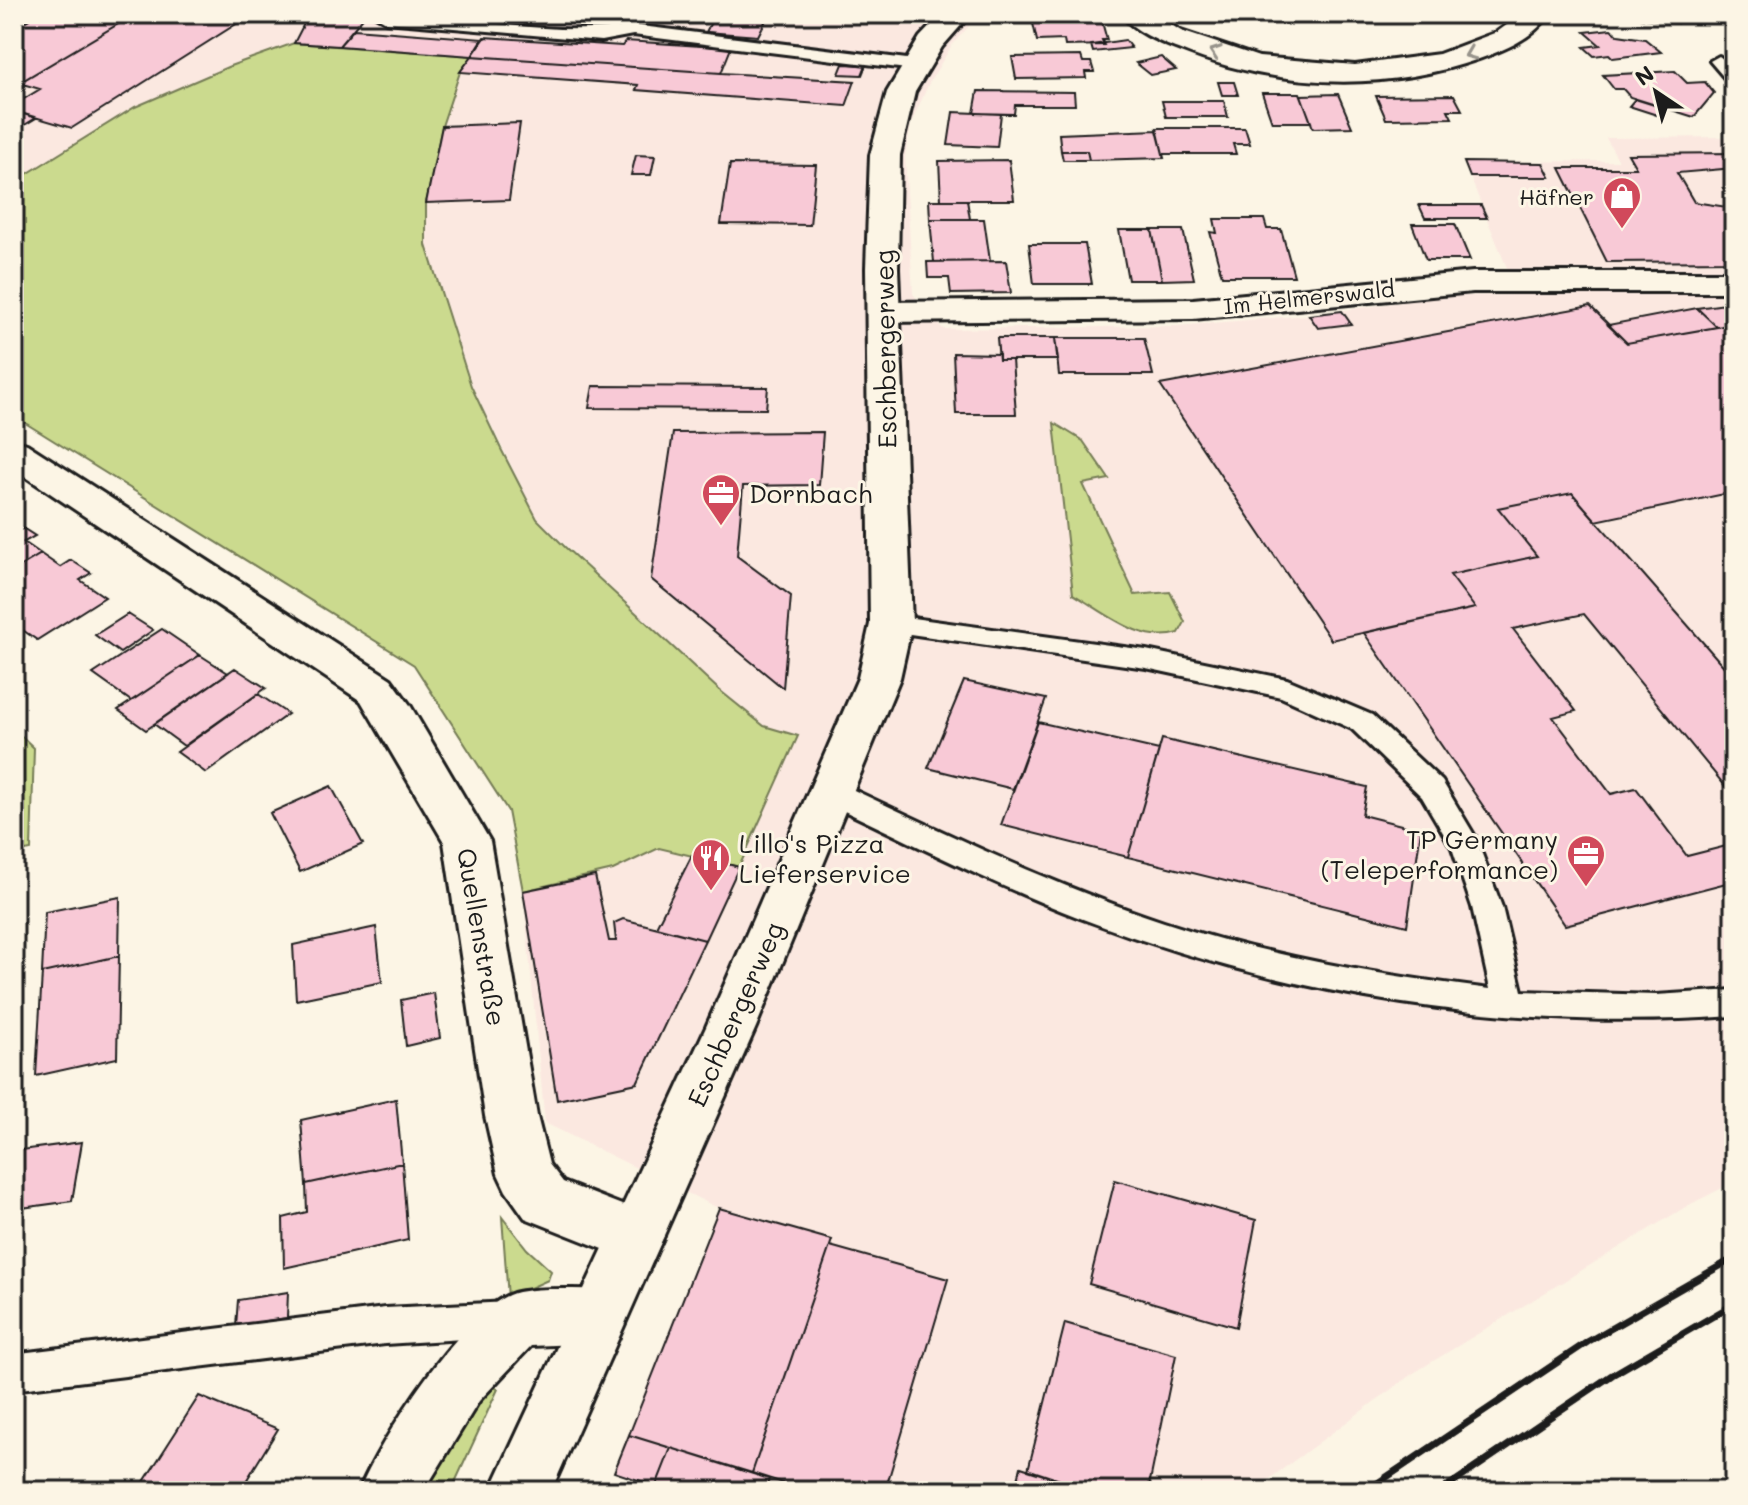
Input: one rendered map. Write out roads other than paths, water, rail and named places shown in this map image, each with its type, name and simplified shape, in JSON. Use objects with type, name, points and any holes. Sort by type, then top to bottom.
[{"type":"street","name":"Eschbergerweg","points":[[520,1491],[731,1027],[879,678],[891,624],[882,268],[885,155],[901,92],[930,43],[957,14]]},
{"type":"street","points":[[1135,14],[1180,39],[1220,55],[1267,67],[1340,72],[1424,69],[1462,58],[1530,23],[1536,14]]},
{"type":"street","name":"Im Helmerswald","points":[[885,312],[1193,309],[1473,282],[1734,282]]},
{"type":"street","name":"Quellenstraße","points":[[14,452],[376,690],[395,716],[467,841],[482,919],[511,1116],[525,1174],[544,1200],[636,1236]]},
{"type":"street","points":[[389,1491],[458,1381],[518,1319],[599,1316]]},
{"type":"lane","points":[[381,14],[386,17],[601,36],[631,22],[915,65]]},
{"type":"lane","points":[[1719,61],[1734,78]]},
{"type":"lane","points":[[891,624],[1162,662],[1287,689],[1362,722],[1432,789],[1466,846],[1487,907],[1509,1004]]},
{"type":"lane","points":[[831,792],[969,857],[1092,909],[1229,953],[1406,993],[1509,1004],[1678,1008],[1734,1003]]},
{"type":"lane","points":[[20,1371],[385,1326],[518,1319]]},
{"type":"railway","points":[[1366,1491],[1589,1341],[1734,1258]]},
{"type":"railway","points":[[1441,1491],[1612,1375],[1734,1304]]},
{"type":"place","name":"Häfner","points":[[1622,230]]},
{"type":"place","name":"Dornbach","points":[[721,527]]},
{"type":"place","name":"TP Germany (Teleperformance)","points":[[1586,888]]},
{"type":"place","name":"Lillo's Pizza Lieferservice","points":[[711,892]]}]
